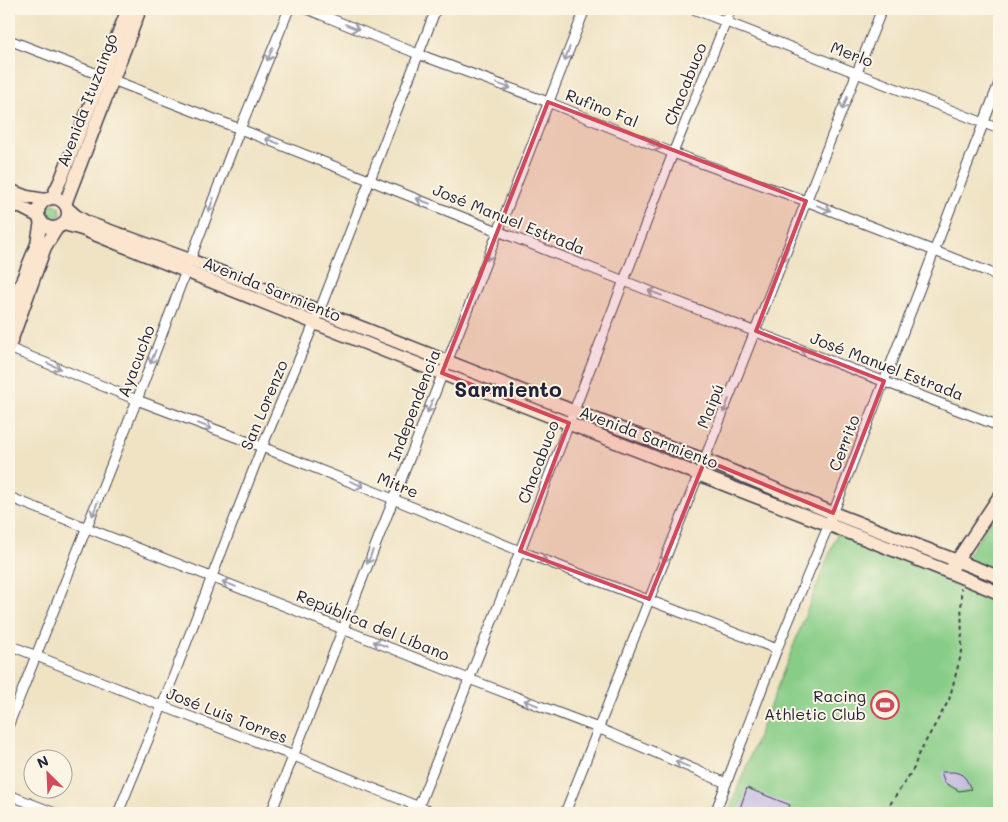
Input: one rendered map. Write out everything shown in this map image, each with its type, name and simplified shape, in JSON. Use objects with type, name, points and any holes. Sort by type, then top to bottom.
[{"type":"main road","name":"Avenida Ituzaingó","points":[[67,206],[128,9]]},
{"type":"main road","name":"Avenida Ituzaingó","points":[[48,199],[61,179],[140,9]]},
{"type":"main road","points":[[9,190],[27,197],[57,198],[67,206],[68,217],[45,247],[9,347]]},
{"type":"main road","points":[[9,313],[37,244],[39,207],[48,199]]},
{"type":"main road","points":[[9,201],[39,219],[48,227],[60,226]]},
{"type":"main road","name":"Avenida Sarmiento","points":[[67,206],[76,216],[88,223],[188,266],[571,417],[699,474],[831,518]]},
{"type":"main road","name":"Avenida Sarmiento","points":[[60,226],[82,229],[188,266]]},
{"type":"main road","name":"Avenida Sarmiento","points":[[571,417],[705,460],[831,518],[952,567],[966,579],[999,593]]},
{"type":"main road","points":[[952,567],[999,497]]},
{"type":"main road","name":"Avenida Sarmiento","points":[[952,567],[974,567],[999,578]]},
{"type":"street","name":"Ayacucho","points":[[9,724],[137,400],[240,129],[289,9]]},
{"type":"street","name":"Rufino Fal","points":[[307,9],[418,54],[548,102],[673,153],[806,201],[999,276]]},
{"type":"street","name":"San Lorenzo","points":[[118,813],[162,706],[262,447],[317,317],[436,9]]},
{"type":"street","name":"Independencia","points":[[271,813],[585,9]]},
{"type":"street","name":"Merlo","points":[[693,9],[999,128]]},
{"type":"street","name":"Chacabuco","points":[[417,810],[731,9]]},
{"type":"street","name":"Maipú","points":[[565,813],[882,9]]},
{"type":"street","name":"José Manuel Estrada","points":[[9,40],[999,426]]},
{"type":"street","name":"Cerrito","points":[[715,813],[777,649],[831,518],[999,83]]},
{"type":"street","name":"Mitre","points":[[9,347],[137,400],[262,447],[520,551],[777,649]]},
{"type":"street","name":"República del Líbano","points":[[9,497],[598,728],[726,783]]},
{"type":"street","name":"José Luis Torres","points":[[9,646],[294,756],[417,810],[434,813]]},
{"type":"street","points":[[9,795],[55,813]]},
{"type":"path","points":[[877,813],[889,806],[914,768],[918,755],[949,700],[962,651],[966,579]]},
{"type":"highlighted area","points":[[548,102],[806,201],[756,331],[884,381],[833,513],[705,460],[649,599],[520,551],[569,423],[442,373]]},
{"type":"green space","points":[[53,204],[61,212],[53,220],[45,212]]},
{"type":"green space","points":[[581,419],[683,460],[581,421]]},
{"type":"green space","points":[[999,507],[999,573],[966,558]]},
{"type":"green space","name":"Racing Athletic Club","points":[[839,529],[999,597],[999,813],[728,813]]},
{"type":"building","points":[[941,772],[961,774],[971,789],[959,791],[945,783]]},
{"type":"building","points":[[747,788],[790,805],[786,813],[745,813],[739,811]]},
{"type":"place","name":"Racing Athletic Club","points":[[885,705]]},
{"type":"district","name":"Sarmiento","points":[[508,390]]}]
